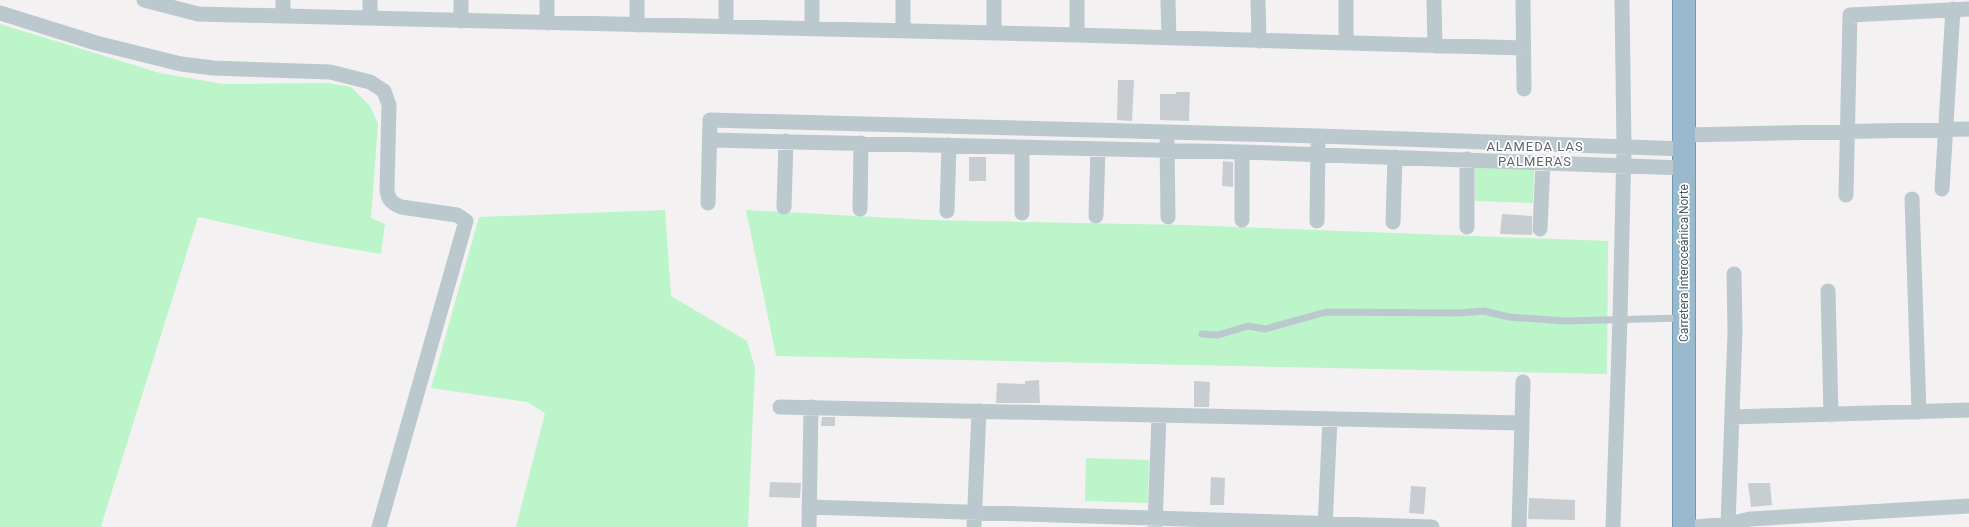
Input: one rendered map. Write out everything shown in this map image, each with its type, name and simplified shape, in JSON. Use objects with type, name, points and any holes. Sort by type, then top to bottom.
[{"type":"highway","name":"Carretera Interoceánica Norte","points":[[1684,0],[1684,527]]},
{"type":"street","points":[[144,0],[192,6],[198,14],[1077,35],[1523,48]]},
{"type":"street","points":[[283,0],[283,16]]},
{"type":"street","points":[[370,0],[370,18]]},
{"type":"street","points":[[461,0],[461,21]]},
{"type":"street","points":[[547,0],[547,23]]},
{"type":"street","points":[[637,0],[638,25]]},
{"type":"street","points":[[726,0],[726,27]]},
{"type":"street","points":[[812,0],[812,29]]},
{"type":"street","points":[[903,0],[903,31]]},
{"type":"street","points":[[994,0],[994,33]]},
{"type":"street","points":[[1077,0],[1077,35]]},
{"type":"street","points":[[1168,0],[1169,38]]},
{"type":"street","points":[[1258,0],[1259,41]]},
{"type":"street","points":[[1346,0],[1346,43]]},
{"type":"street","points":[[1434,0],[1435,46]]},
{"type":"street","points":[[1523,0],[1524,89]]},
{"type":"street","points":[[1613,527],[1624,165],[1622,0]]},
{"type":"street","points":[[1942,189],[1944,130],[1953,9]]},
{"type":"street","points":[[1846,195],[1846,132],[1850,15],[1969,9]]},
{"type":"street","points":[[0,13],[96,43],[181,64],[221,68],[330,72],[370,82],[384,91],[389,105],[386,190],[388,198],[393,203],[401,207],[457,215],[466,221],[380,527]]},
{"type":"street","points":[[708,203],[710,120],[1319,136],[1624,147],[1684,151]]},
{"type":"street","points":[[710,140],[1318,154],[1624,165],[1684,151],[1846,132],[1969,129]]},
{"type":"street","points":[[1167,132],[1168,217]]},
{"type":"street","points":[[1317,221],[1319,136]]},
{"type":"street","points":[[784,207],[786,141]]},
{"type":"street","points":[[860,209],[861,143]]},
{"type":"street","points":[[947,211],[949,145]]},
{"type":"street","points":[[1022,147],[1022,213]]},
{"type":"street","points":[[1096,216],[1098,149]]},
{"type":"street","points":[[1242,152],[1242,220]]},
{"type":"street","points":[[1393,222],[1395,157]]},
{"type":"street","points":[[1466,227],[1467,159]]},
{"type":"street","points":[[1540,229],[1543,162]]},
{"type":"street","points":[[1912,199],[1919,412]]},
{"type":"street","points":[[1728,524],[1735,332],[1734,274]]},
{"type":"street","points":[[1828,291],[1831,415]]},
{"type":"street","points":[[1519,527],[1523,382]]},
{"type":"street","points":[[780,407],[1522,423]]},
{"type":"street","points":[[809,527],[811,407]]},
{"type":"street","points":[[1732,417],[1969,410]]},
{"type":"street","points":[[974,520],[979,411]]},
{"type":"street","points":[[1155,523],[1159,415]]},
{"type":"street","points":[[1325,525],[1330,419]]},
{"type":"street","points":[[1696,527],[1728,524],[1750,518],[1969,506]]},
{"type":"street","points":[[809,507],[974,520],[1432,527]]},
{"type":"lane","points":[[1202,334],[1218,335],[1248,326],[1265,329],[1326,312],[1458,313],[1484,311],[1509,316],[1565,320],[1684,318]]},
{"type":"green space","points":[[0,24],[160,73],[223,84],[328,83],[351,87],[370,106],[378,124],[371,218],[385,224],[381,254],[316,243],[198,217],[101,526],[103,527],[0,527]]},
{"type":"green space","points":[[1475,168],[1534,169],[1533,203],[1475,201]]},
{"type":"green space","points":[[665,210],[671,296],[747,341],[755,368],[748,527],[516,527],[545,413],[527,402],[431,388],[479,217]]},
{"type":"green space","points":[[746,210],[929,220],[1184,225],[1608,241],[1607,374],[776,356]]},
{"type":"green space","points":[[1086,458],[1149,460],[1148,503],[1085,501]]},
{"type":"building","points":[[1118,80],[1134,80],[1132,121],[1117,120]]},
{"type":"building","points":[[1176,92],[1190,92],[1189,121],[1160,120],[1160,94],[1176,94]]},
{"type":"building","points":[[969,157],[986,157],[986,181],[969,181]]},
{"type":"building","points":[[1223,161],[1233,162],[1233,187],[1222,186]]},
{"type":"building","points":[[1502,214],[1532,216],[1532,235],[1500,234]]},
{"type":"building","points":[[1039,380],[1040,403],[996,403],[997,383],[1025,384],[1025,381]]},
{"type":"building","points":[[1194,381],[1210,382],[1209,407],[1194,407]]},
{"type":"building","points":[[822,417],[835,417],[835,426],[821,426]]},
{"type":"building","points":[[1211,477],[1225,478],[1224,505],[1210,505]]},
{"type":"building","points":[[770,482],[801,483],[800,498],[769,497]]},
{"type":"building","points":[[1748,483],[1770,483],[1772,505],[1751,507]]},
{"type":"building","points":[[1411,486],[1426,487],[1424,514],[1409,513]]},
{"type":"building","points":[[1529,498],[1575,500],[1575,520],[1528,519]]},
{"type":"district","name":"ALAMEDA LAS PALMERAS","points":[[1535,154]]}]
